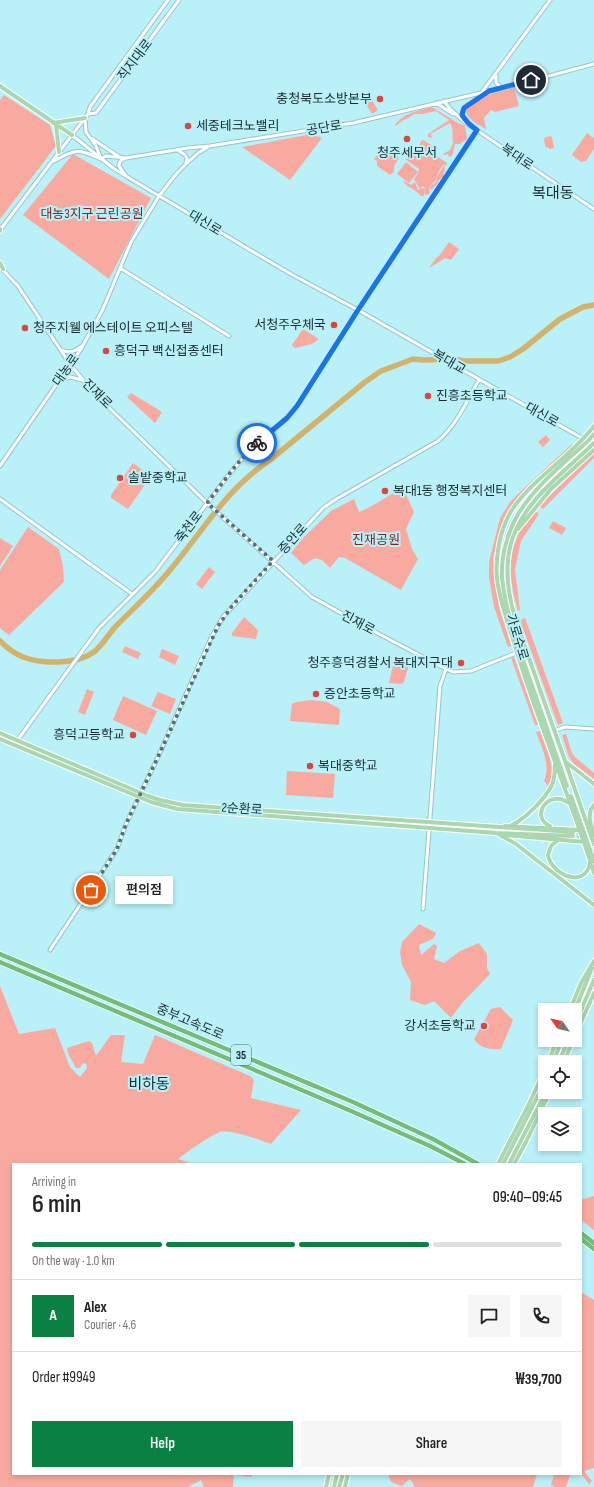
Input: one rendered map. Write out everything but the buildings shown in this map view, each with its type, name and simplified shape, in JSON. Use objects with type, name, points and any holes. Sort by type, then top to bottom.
[{"type":"highway","name":"중부고속도로","points":[[0,954],[353,1102],[432,1138],[476,1163]]},
{"type":"highway","name":"중부고속도로","points":[[0,962],[352,1112],[430,1146],[463,1163]]},
{"type":"highway","points":[[582,1234],[594,1243]]},
{"type":"highway","points":[[582,1240],[594,1249]]},
{"type":"main road","name":"대신로","points":[[0,86],[72,136]]},
{"type":"main road","points":[[59,152],[54,124],[86,116]]},
{"type":"main road","points":[[0,263],[1,268]]},
{"type":"main road","points":[[519,501],[584,439],[594,426]]},
{"type":"main road","name":"가로수로","points":[[581,830],[578,816],[512,628],[502,576],[504,553],[511,529],[517,516],[530,498],[594,434]]},
{"type":"main road","name":"가로수로","points":[[594,444],[549,485],[525,513],[514,534],[509,555],[507,576],[511,604],[554,731],[584,814],[593,832],[594,843]]},
{"type":"main road","points":[[514,534],[551,489],[594,450]]},
{"type":"main road","points":[[519,501],[546,481]]},
{"type":"main road","name":"가로수로","points":[[501,601],[497,577],[498,552],[506,521],[519,501]]},
{"type":"main road","points":[[501,601],[510,620]]},
{"type":"main road","points":[[501,601],[512,637]]},
{"type":"main road","points":[[512,628],[512,637]]},
{"type":"main road","name":"가로수로","points":[[512,637],[516,653],[592,861],[594,873]]},
{"type":"main road","name":"2순환로","points":[[0,733],[167,807],[191,811],[497,827],[573,834],[496,833]]},
{"type":"main road","name":"2순환로","points":[[0,739],[139,795]]},
{"type":"main road","points":[[510,826],[524,818],[548,792],[554,778],[555,761]]},
{"type":"main road","points":[[565,761],[594,784]]},
{"type":"main road","points":[[560,828],[549,826],[544,822],[541,815],[543,807],[548,802],[555,799],[564,801],[571,806]]},
{"type":"main road","points":[[593,832],[590,822],[590,811],[594,804]]},
{"type":"main road","points":[[578,816],[582,818],[584,814],[590,822]]},
{"type":"main road","name":"2순환로","points":[[429,824],[511,836],[594,843]]},
{"type":"main road","name":"2순환로","points":[[497,827],[510,826],[560,828],[593,832]]},
{"type":"main road","points":[[496,833],[512,841],[594,905]]},
{"type":"main road","points":[[558,840],[551,846],[548,857],[552,864],[562,873],[573,877],[581,876],[588,870],[592,861]]},
{"type":"main road","points":[[573,1003],[581,983],[594,962]]},
{"type":"main road","points":[[578,1003],[594,962]]},
{"type":"main road","points":[[582,1008],[594,980]]},
{"type":"main road","points":[[582,1020],[594,993]]},
{"type":"main road","points":[[499,1163],[538,1084]]},
{"type":"main road","points":[[504,1163],[538,1096]]},
{"type":"main road","points":[[510,1163],[542,1099]]},
{"type":"main road","points":[[515,1163],[530,1135],[547,1099]]},
{"type":"main road","points":[[334,1487],[338,1475]]},
{"type":"main road","points":[[340,1487],[343,1475]]},
{"type":"main road","points":[[344,1487],[348,1475]]},
{"type":"main road","points":[[326,1487],[329,1476]]},
{"type":"street","name":"직지대로","points":[[0,230],[72,136],[86,116],[90,107],[168,0]]},
{"type":"street","name":"직지대로","points":[[86,116],[96,113],[179,0]]},
{"type":"street","points":[[482,92],[550,0]]},
{"type":"street","name":"공단로","points":[[120,157],[126,158],[210,146],[353,123],[502,88],[594,64]]},
{"type":"street","points":[[496,74],[496,83],[502,88]]},
{"type":"street","points":[[467,124],[462,115],[464,108],[489,91]]},
{"type":"street","name":"복대로","points":[[444,101],[450,109],[467,124],[594,208]]},
{"type":"street","points":[[436,103],[467,124]]},
{"type":"street","points":[[86,116],[85,129],[88,136],[98,148],[101,159]]},
{"type":"street","name":"죽천로","points":[[17,741],[86,645],[110,616],[155,572],[247,453],[292,412],[477,130]]},
{"type":"street","name":"대신로","points":[[72,136],[101,159],[129,178],[289,273],[419,345]]},
{"type":"street","points":[[88,136],[120,157]]},
{"type":"street","name":"대농로","points":[[0,466],[83,345],[103,309],[131,242],[159,196],[185,165],[198,153],[210,146]]},
{"type":"street","points":[[51,163],[75,150],[83,151],[101,159]]},
{"type":"street","points":[[178,150],[187,158],[185,165]]},
{"type":"street","points":[[101,159],[106,156],[120,157]]},
{"type":"street","points":[[126,158],[121,160],[119,166],[129,178]]},
{"type":"street","name":"진재로","points":[[1,268],[18,286],[83,381],[211,507],[318,601],[453,672],[465,672],[516,653]]},
{"type":"street","points":[[120,268],[229,336]]},
{"type":"street","points":[[60,349],[70,352],[83,345]]},
{"type":"street","name":"복대교","points":[[419,345],[479,380]]},
{"type":"street","points":[[56,384],[65,378],[70,377],[83,381]]},
{"type":"street","name":"대신로","points":[[479,380],[594,444]]},
{"type":"street","name":"증안로","points":[[88,894],[117,849],[139,795],[218,626],[232,606],[323,508],[443,437],[452,427],[479,380]]},
{"type":"street","points":[[0,499],[132,594]]},
{"type":"street","points":[[423,909],[435,737],[440,686],[446,669]]},
{"type":"street","points":[[554,731],[565,727],[594,730]]},
{"type":"street","points":[[14,745],[17,741]]},
{"type":"street","points":[[50,950],[82,902],[81,896],[88,894],[91,896],[91,902],[86,904],[82,902]]},
{"type":"green space","points":[[514,88],[519,106],[495,112],[491,110],[484,118],[486,129],[468,116],[466,110],[476,101],[488,95]]},
{"type":"green space","points":[[4,95],[50,125],[56,146],[0,219],[0,100]]},
{"type":"green space","points":[[370,97],[378,110],[372,114],[364,101]]},
{"type":"green space","points":[[432,107],[465,126],[467,139],[460,144],[455,144],[452,156],[449,157],[448,154],[443,154],[450,150],[453,143],[450,123],[432,133],[430,135],[433,136],[431,138],[428,137],[428,134],[449,120],[436,111],[414,114],[396,126],[395,125],[407,115]]},
{"type":"green space","points":[[587,133],[594,138],[594,149],[586,161],[581,162],[572,155]]},
{"type":"green space","points":[[312,134],[322,138],[290,180],[242,147]]},
{"type":"green space","points":[[549,136],[552,137],[554,148],[550,149],[545,146],[544,138]]},
{"type":"green space","points":[[422,140],[433,146],[432,152],[428,153],[418,147]]},
{"type":"green space","points":[[384,148],[390,148],[399,158],[394,166],[394,172],[390,175],[377,166],[377,161],[374,159]]},
{"type":"green space","points":[[418,150],[427,155],[435,155],[447,163],[446,166],[444,164],[440,169],[436,179],[431,185],[429,194],[425,195],[425,190],[424,196],[421,196],[403,182],[404,181],[411,185],[415,182],[418,190],[423,188],[426,190],[423,186],[420,189],[414,179],[419,169],[405,159]]},
{"type":"green space","name":"대농3지구 근린공원","points":[[73,154],[151,198],[109,279],[23,215]]},
{"type":"green space","points":[[406,162],[418,172],[409,183],[397,174]]},
{"type":"green space","points":[[444,165],[444,176],[431,190],[431,186],[436,182],[437,177]]},
{"type":"green space","points":[[449,242],[459,249],[451,260],[445,258],[429,268],[440,255]]},
{"type":"green space","points":[[303,329],[319,339],[312,344],[295,348],[292,345]]},
{"type":"green space","points":[[131,393],[162,412],[155,423],[127,397]]},
{"type":"green space","points":[[546,435],[550,440],[543,447],[538,442]]},
{"type":"green space","points":[[572,444],[574,446],[533,481],[521,498],[511,507],[505,520],[493,558],[499,607],[511,646],[508,647],[494,607],[489,577],[489,562],[500,518],[510,502]]},
{"type":"green space","points":[[594,453],[594,458],[543,509],[539,506]]},
{"type":"green space","points":[[133,463],[151,476],[128,509],[111,498],[111,495]]},
{"type":"green space","name":"진재공원","points":[[403,488],[414,512],[406,529],[412,549],[418,559],[401,590],[345,558],[339,557],[330,568],[322,560],[315,558],[304,565],[291,553],[303,538],[331,511],[354,499],[359,512],[371,507]]},
{"type":"green space","points":[[535,511],[539,514],[521,541],[515,570],[520,610],[518,611],[513,593],[511,575],[513,549],[522,528]]},
{"type":"green space","points":[[553,521],[566,528],[562,535],[549,528]]},
{"type":"green space","points":[[28,527],[59,549],[63,566],[64,582],[9,635],[0,628],[0,570]]},
{"type":"green space","points":[[0,538],[13,546],[0,566]]},
{"type":"green space","points":[[209,567],[215,572],[202,589],[196,584]]},
{"type":"green space","points":[[244,617],[258,630],[256,639],[232,636],[232,633]]},
{"type":"green space","points":[[525,618],[563,723],[558,725],[520,620]]},
{"type":"green space","points":[[125,646],[141,653],[138,659],[122,652]]},
{"type":"green space","points":[[162,649],[179,656],[175,665],[159,657]]},
{"type":"green space","points":[[514,657],[538,725],[535,725],[511,658]]},
{"type":"green space","points":[[396,659],[409,665],[402,684],[389,683],[394,661]]},
{"type":"green space","points":[[87,689],[94,692],[85,715],[78,712]]},
{"type":"green space","points":[[158,692],[176,699],[170,714],[151,706]]},
{"type":"green space","points":[[123,696],[157,711],[146,735],[113,720]]},
{"type":"green space","points":[[312,700],[327,702],[340,709],[339,725],[290,721],[292,704]]},
{"type":"green space","points":[[540,731],[550,759],[552,773],[549,787],[544,781],[547,769],[543,750],[536,732]]},
{"type":"green space","points":[[566,734],[572,753],[594,773],[594,779],[574,764],[569,757],[562,735]]},
{"type":"green space","points":[[287,771],[335,774],[333,798],[286,795]]},
{"type":"green space","points":[[419,924],[436,933],[433,939],[419,945],[421,955],[434,944],[437,946],[434,959],[444,963],[460,951],[479,943],[487,954],[487,968],[490,974],[462,1003],[451,1018],[434,1001],[425,1005],[410,1000],[411,982],[402,965],[400,952],[402,942]]},
{"type":"green space","points":[[0,986],[19,1034],[55,1028],[70,1067],[80,1077],[87,1068],[86,1064],[83,1063],[80,1068],[76,1068],[67,1048],[89,1041],[92,1043],[96,1056],[111,1035],[125,1035],[121,1062],[143,1064],[155,1035],[250,1076],[254,1080],[251,1098],[301,1110],[271,1144],[238,1133],[224,1131],[215,1134],[198,1144],[178,1159],[191,1163],[12,1163],[12,1475],[234,1475],[233,1487],[204,1487],[201,1480],[188,1487],[0,1487]]},
{"type":"green space","points":[[500,1007],[513,1020],[501,1049],[489,1049],[476,1042],[474,1039],[491,1009]]},
{"type":"green space","points":[[594,1196],[594,1230],[582,1221],[582,1200]]},
{"type":"green space","points":[[582,1293],[594,1300],[594,1468],[584,1471],[592,1481],[589,1484],[582,1475]]},
{"type":"green space","points":[[234,1475],[252,1475],[251,1477]]},
{"type":"green space","points":[[388,1475],[537,1475],[533,1487],[415,1487],[410,1479],[402,1486],[391,1482]]},
{"type":"green space","points":[[554,1475],[570,1475],[566,1487],[555,1487],[551,1485]]},
{"type":"waterway","points":[[0,641],[20,656],[40,661],[69,661],[87,656],[97,649],[117,625],[158,584],[216,511],[240,484],[254,471],[270,460],[365,382],[381,371],[413,359],[498,361],[510,357],[523,349],[560,319],[583,307],[594,305]]},
{"type":"tunnel","points":[[573,832],[592,834]]},
{"type":"tunnel","points":[[573,836],[594,838]]},
{"type":"way so far","points":[[91,890],[118,847],[126,824],[158,757],[211,638],[232,606],[273,561],[207,503],[237,464],[257,443]]},
{"type":"place","name":"충청북도소방본부","points":[[380,99]]},
{"type":"place","name":"세중테크노밸리","points":[[188,126]]},
{"type":"place","name":"청주세무서","points":[[407,139]]},
{"type":"place","name":"서청주우체국","points":[[334,325]]},
{"type":"place","name":"청주지웰 에스테이트 오피스텔","points":[[25,328]]},
{"type":"place","name":"흥덕구 백신접종센터","points":[[106,351]]},
{"type":"place","name":"진흥초등학교","points":[[428,396]]},
{"type":"place","name":"솔밭중학교","points":[[120,478]]},
{"type":"place","name":"복대1동 행정복지센터","points":[[385,491]]},
{"type":"place","name":"청주흥덕경찰서 복대지구대","points":[[461,663]]},
{"type":"place","name":"증안초등학교","points":[[316,694]]},
{"type":"place","name":"흥덕고등학교","points":[[133,735]]},
{"type":"place","name":"복대중학교","points":[[310,766]]},
{"type":"place","name":"편의점","points":[[91,890]]},
{"type":"place","name":"강서초등학교","points":[[484,1026]]},
{"type":"district","name":"복대동","points":[[553,193]]},
{"type":"district","name":"비하동","points":[[149,1084]]},
{"type":"route","points":[[257,443],[287,418],[297,406],[358,310],[477,130],[463,117],[462,110],[489,91],[531,80]]}]
